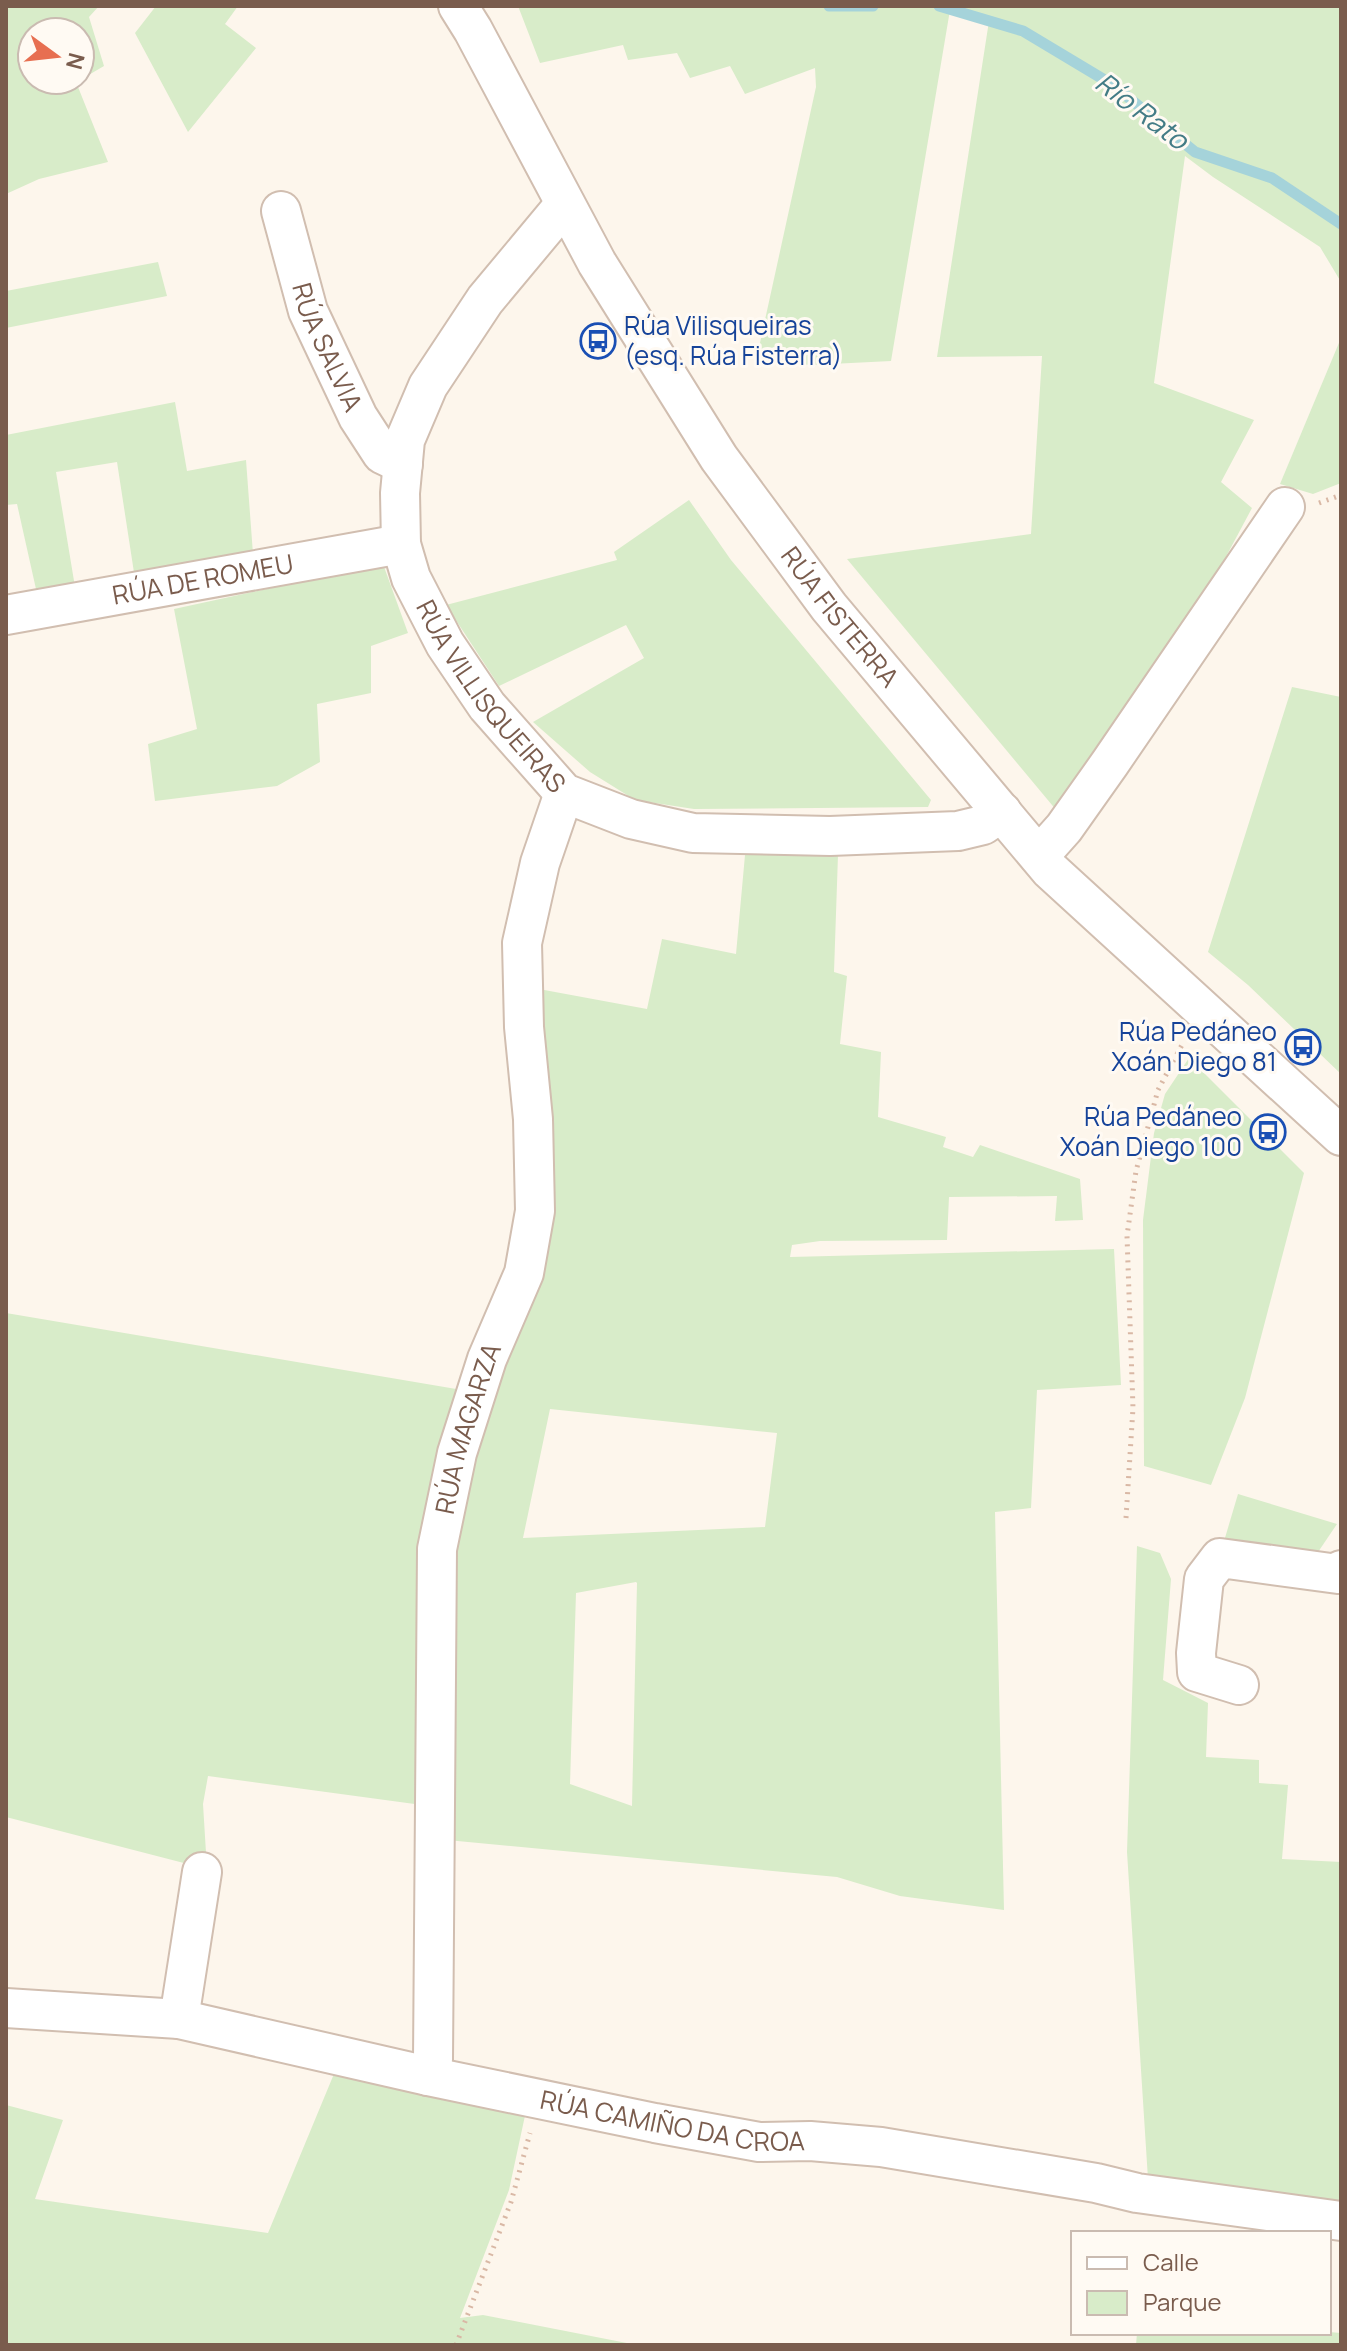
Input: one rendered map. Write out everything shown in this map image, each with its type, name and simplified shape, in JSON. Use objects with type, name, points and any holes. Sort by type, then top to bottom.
[{"type":"street","name":"RÚA FISTERRA","points":[[458,6],[597,263],[719,458],[829,607],[1050,870],[1341,1136]]},
{"type":"street","name":"RÚA VILLISQUEIRAS","points":[[565,204],[485,300],[428,386],[405,440],[400,493],[401,544],[411,578],[445,644],[487,706],[564,793],[631,819],[693,833],[830,836],[958,831],[983,825],[1002,812]]},
{"type":"street","name":"RÚA SALVIA","points":[[281,211],[308,311],[358,417],[382,454],[403,464]]},
{"type":"street","points":[[1039,856],[1064,828],[1110,763],[1285,507]]},
{"type":"street","name":"RÚA DE ROMEU","points":[[6,615],[401,544]]},
{"type":"street","name":"RÚA MAGARZA","points":[[428,2076],[433,2059],[437,1549],[457,1453],[487,1359],[524,1273],[535,1211],[533,1119],[524,1027],[522,943],[540,863],[564,793]]},
{"type":"street","points":[[1239,1685],[1197,1672],[1196,1653],[1204,1579],[1220,1558],[1340,1573]]},
{"type":"street","points":[[179,2019],[202,1872]]},
{"type":"street","name":"RÚA CAMIÑO DA CROA","points":[[6,2008],[179,2019],[428,2076],[759,2142],[810,2141],[881,2147],[1096,2183],[1137,2193],[1341,2221]]},
{"type":"path","points":[[1126,1518],[1133,1408],[1127,1236],[1134,1184],[1158,1090],[1203,1011]]},
{"type":"path","points":[[456,2345],[511,2202],[539,2097]]},
{"type":"green space","points":[[6,6],[99,6],[90,16],[16,16],[16,96],[82,96],[108,162],[39,179],[6,194]]},
{"type":"green space","points":[[156,6],[238,6],[225,24],[256,48],[188,132],[135,33]]},
{"type":"green space","points":[[518,6],[1341,6],[1341,282],[1320,247],[1185,156],[1154,383],[1254,420],[1221,482],[1252,508],[1198,609],[1062,817],[847,559],[1031,534],[1042,356],[937,357],[989,21],[950,10],[891,361],[811,365],[756,361],[816,87],[815,68],[745,94],[730,66],[690,78],[677,53],[628,60],[623,45],[540,63]]},
{"type":"green space","points":[[96,40],[104,66],[96,71]]},
{"type":"green space","points":[[158,262],[167,296],[6,328],[6,291]]},
{"type":"green space","points":[[1341,338],[1341,483],[1313,494],[1280,484]]},
{"type":"green space","points":[[175,402],[187,471],[246,460],[253,554],[135,579],[117,462],[56,472],[76,593],[38,598],[17,504],[6,505],[6,435]]},
{"type":"green space","points":[[689,500],[731,560],[931,800],[928,807],[694,809],[635,800],[590,772],[533,722],[644,658],[626,625],[499,686],[446,605],[617,560],[614,552]]},
{"type":"green space","points":[[383,564],[408,633],[371,646],[371,693],[317,704],[320,762],[277,786],[155,801],[148,744],[197,729],[174,609]]},
{"type":"green space","points":[[1292,687],[1341,697],[1341,1074],[1248,985],[1208,952]]},
{"type":"green space","points":[[745,855],[838,855],[834,972],[847,976],[840,1044],[881,1052],[878,1117],[946,1137],[943,1147],[973,1157],[980,1145],[1080,1179],[1083,1220],[1055,1221],[1057,1196],[949,1197],[947,1240],[820,1241],[792,1245],[790,1257],[1114,1249],[1121,1385],[1037,1390],[1031,1508],[995,1512],[1004,1910],[900,1896],[837,1877],[447,1840],[453,1523],[524,1300],[528,987],[647,1009],[662,939],[736,954]],"holes":[[[550,1409],[777,1433],[765,1527],[523,1538]],[[637,1583],[632,1806],[570,1784],[576,1593]]]},
{"type":"green space","points":[[1189,1058],[1304,1173],[1245,1398],[1211,1485],[1144,1466],[1143,1220],[1154,1133],[1165,1094]]},
{"type":"green space","points":[[6,1313],[468,1391],[422,1805],[208,1776],[203,1804],[207,1869],[6,1817]]},
{"type":"green space","points":[[1238,1494],[1337,1524],[1314,1558],[1222,1548]]},
{"type":"green space","points":[[1137,1546],[1160,1553],[1171,1579],[1163,1680],[1208,1703],[1206,1757],[1259,1760],[1259,1783],[1288,1785],[1282,1859],[1341,1862],[1341,2202],[1148,2179],[1127,1852]]},
{"type":"green space","points":[[336,2069],[526,2111],[509,2190],[460,2318],[483,2315],[637,2345],[6,2345],[6,2105],[63,2120],[35,2199],[268,2233]]},
{"type":"green space","points":[[1341,2333],[1341,2345],[1136,2345],[1137,2335]]},
{"type":"waterway","name":"Río Rato","points":[[829,6],[873,6]]},
{"type":"waterway","name":"Río Rato","points":[[939,6],[1023,31],[1113,85],[1195,152],[1272,178],[1341,224]]},
{"type":"place","name":"Rúa Vilisqueiras (esq. Rúa Fisterra)","points":[[598,341]]},
{"type":"place","name":"Rúa Pedáneo Xoán Diego 81","points":[[1303,1047]]},
{"type":"place","name":"Rúa Pedáneo Xoán Diego 100","points":[[1268,1132]]}]
